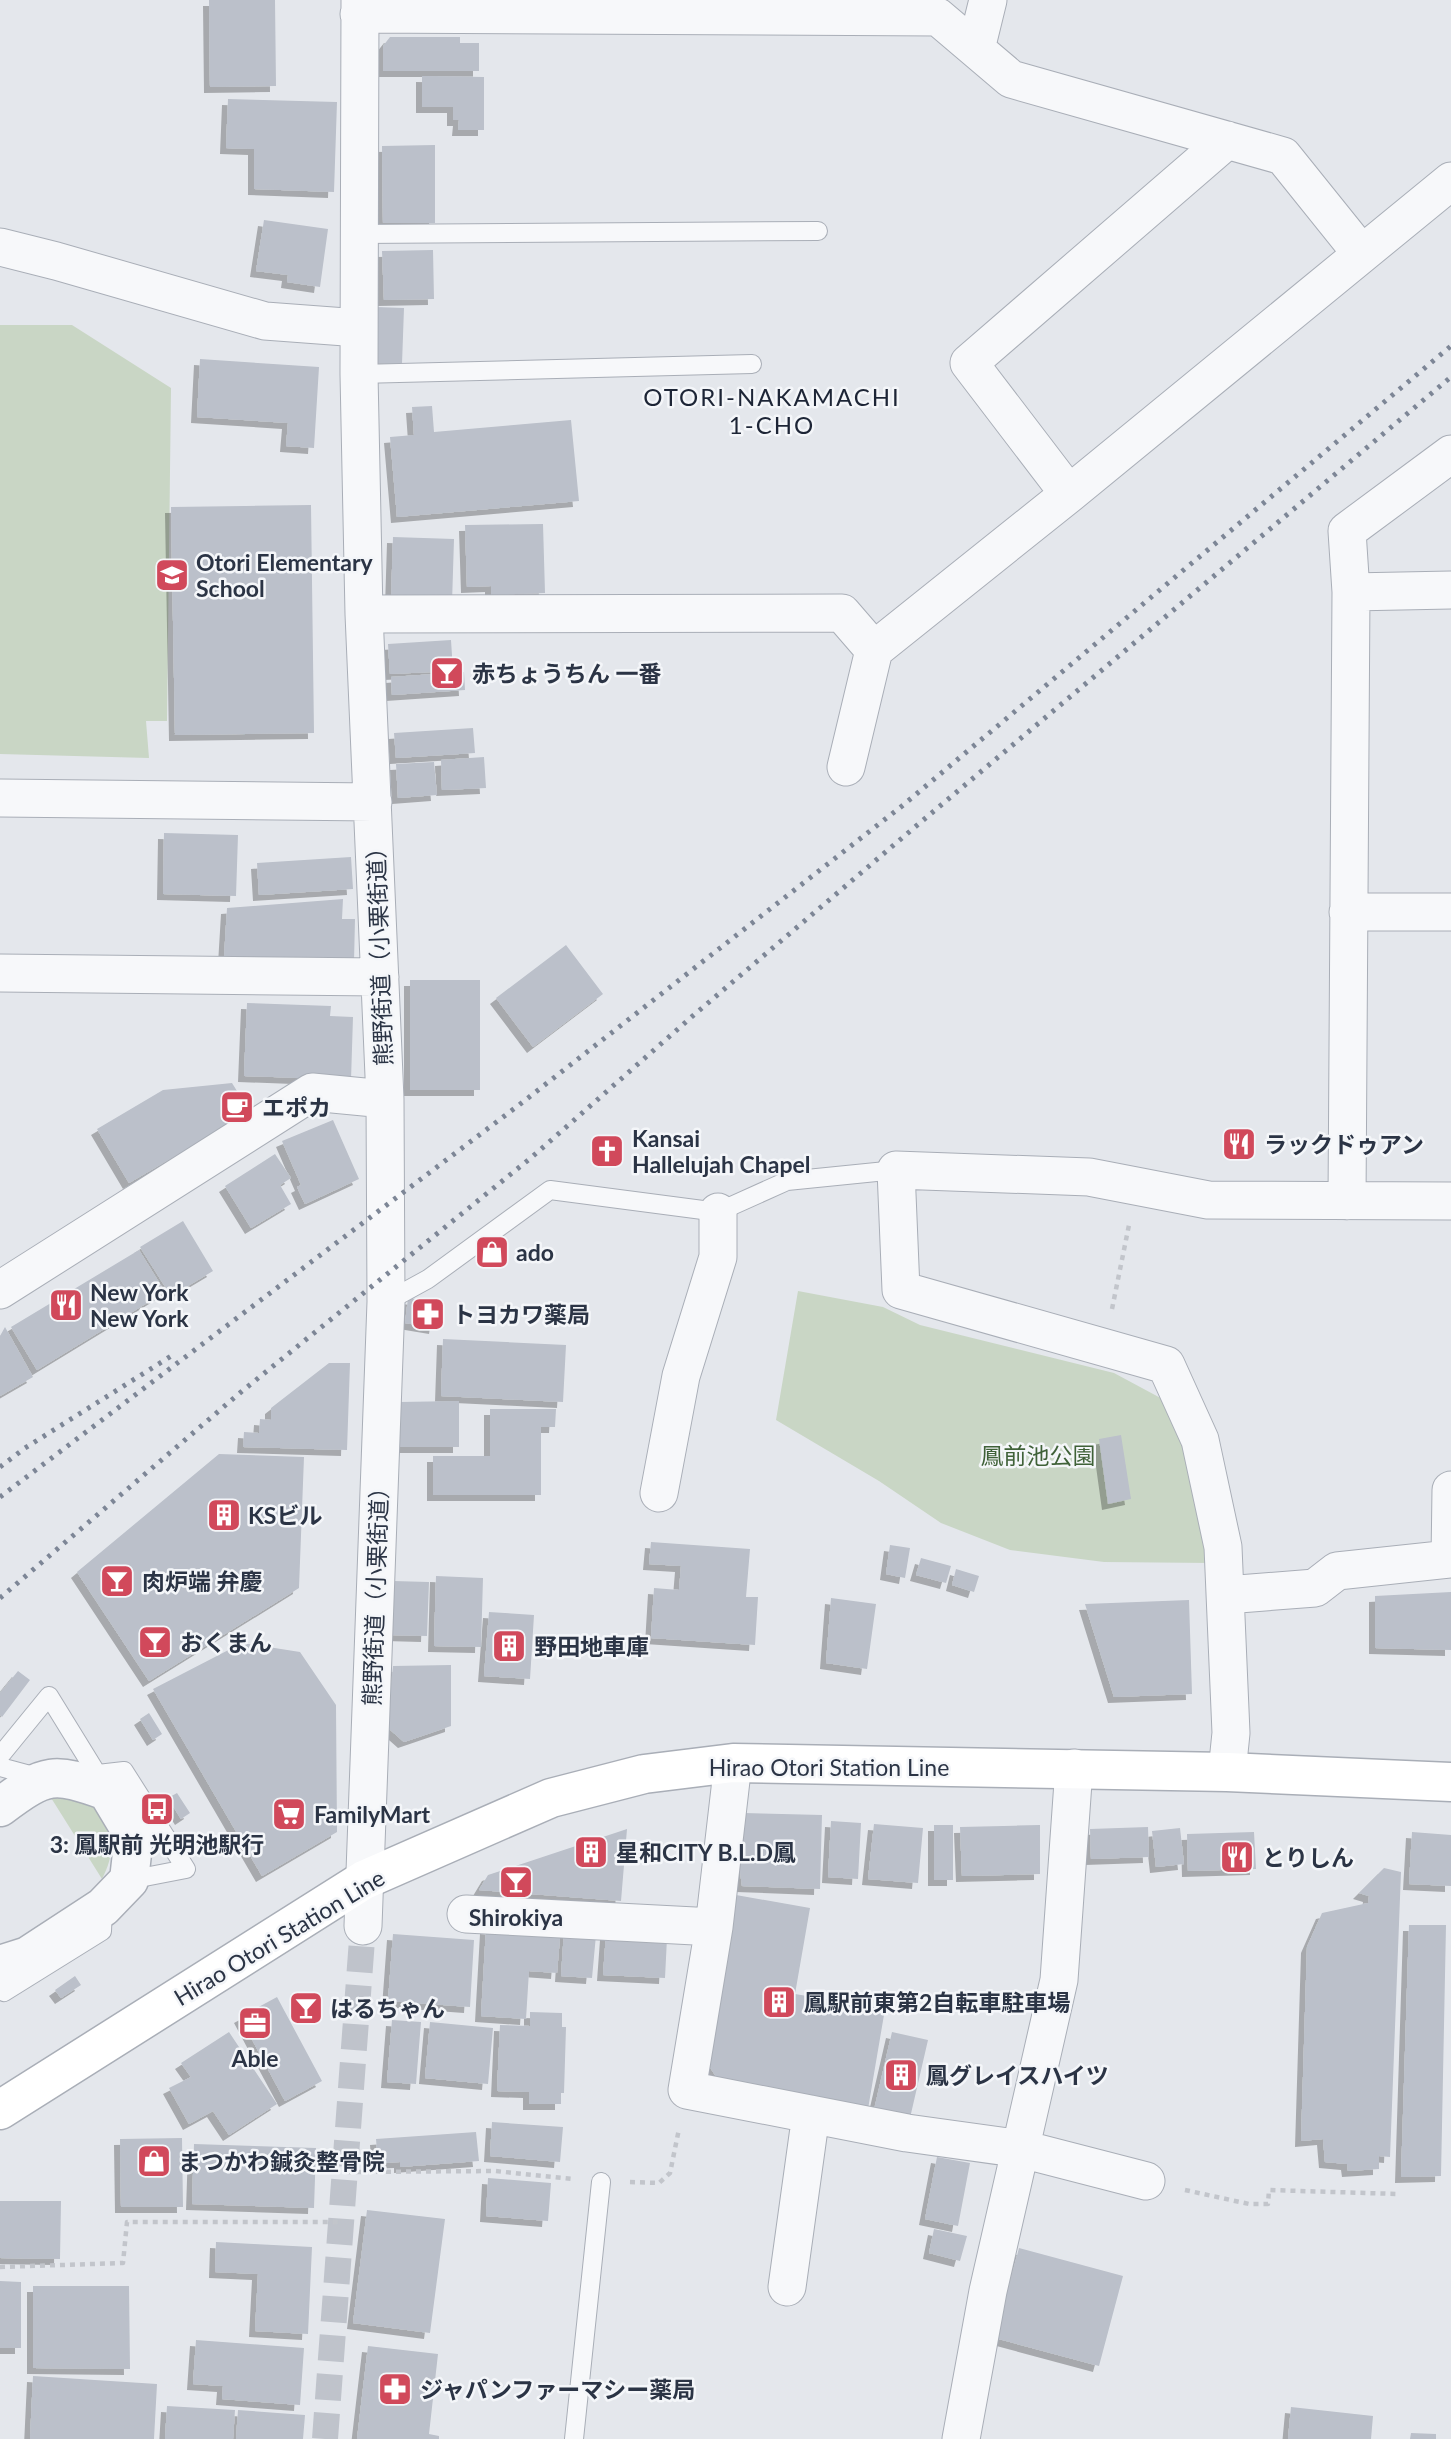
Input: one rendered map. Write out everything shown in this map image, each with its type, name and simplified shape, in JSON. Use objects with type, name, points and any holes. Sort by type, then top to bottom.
[{"type":"main road","name":"Hirao Otori Station Line","points":[[0,2110],[364,1880],[551,1798],[644,1774],[733,1763],[1227,1772],[1451,1782]]},
{"type":"street","points":[[976,49],[988,0]]},
{"type":"street","points":[[360,7],[938,17],[1011,79],[1283,156],[1361,253]]},
{"type":"street","name":"熊野街道（小栗街道）","points":[[360,7],[359,374],[364,614],[385,1099],[386,1302],[363,1926]]},
{"type":"street","points":[[1069,494],[969,363],[1227,140]]},
{"type":"street","points":[[846,767],[874,650],[1451,181]]},
{"type":"street","points":[[0,247],[265,321],[359,328]]},
{"type":"street","points":[[1347,1201],[1351,592],[1348,531],[1451,454]]},
{"type":"street","points":[[1351,592],[1451,590]]},
{"type":"street","points":[[364,614],[842,613],[874,650]]},
{"type":"street","points":[[0,798],[373,802]]},
{"type":"street","points":[[1348,912],[1451,912]]},
{"type":"street","points":[[0,973],[380,977]]},
{"type":"street","points":[[0,1290],[312,1091],[385,1099]]},
{"type":"street","points":[[1227,1772],[1230,1733],[1223,1547],[1200,1440],[1166,1365],[901,1290],[896,1170],[1089,1177],[1208,1200],[1451,1201]]},
{"type":"street","points":[[659,1493],[681,1376],[718,1257],[718,1212]]},
{"type":"street","points":[[1226,1595],[1315,1588],[1336,1571],[1450,1559],[1451,1490]]},
{"type":"street","points":[[733,1763],[714,1927],[687,2090],[907,2133],[1022,2149],[1146,2181]]},
{"type":"street","points":[[961,2439],[988,2291],[1059,1980],[1074,1768]]},
{"type":"street","points":[[0,1807],[79,1780],[134,1836],[129,1880],[103,1907],[27,1956],[0,1965]]},
{"type":"street","points":[[466,1914],[714,1927]]},
{"type":"street","points":[[787,2287],[811,2115]]},
{"type":"lane","points":[[359,234],[818,231]]},
{"type":"lane","points":[[359,374],[752,364]]},
{"type":"lane","points":[[386,1302],[428,1279],[550,1190],[718,1212],[787,1181],[896,1170]]},
{"type":"lane","points":[[0,1756],[49,1696],[79,1780]]},
{"type":"lane","points":[[0,1767],[79,1780],[124,1771],[186,1869],[129,1880]]},
{"type":"lane","points":[[0,1989],[4,1992],[102,1931],[103,1907]]},
{"type":"lane","points":[[574,2439],[601,2182]]},
{"type":"path","points":[[1105,1348],[1136,1186]]},
{"type":"path","points":[[346,2172],[495,2171],[601,2182],[659,2183],[670,2173],[687,2090]]},
{"type":"path","points":[[1146,2181],[1249,2204],[1268,2204],[1269,2190],[1398,2194]]},
{"type":"path","points":[[0,2267],[123,2263],[127,2222],[342,2222]]},
{"type":"green space","points":[[0,325],[72,325],[171,388],[167,721],[146,721],[149,758],[0,754]]},
{"type":"green space","name":"鳳前池公園","points":[[798,1291],[883,1307],[920,1325],[1114,1373],[1168,1402],[1188,1451],[1211,1563],[1104,1562],[1010,1550],[941,1523],[879,1481],[776,1420]]},
{"type":"green space","points":[[48,1793],[91,1803],[98,1813],[110,1839],[111,1848],[102,1879]]},
{"type":"building","points":[[209,0],[275,0],[276,86],[210,87]]},
{"type":"building","points":[[390,37],[460,37],[460,43],[479,43],[479,71],[383,71],[383,46]]},
{"type":"building","points":[[422,76],[484,77],[484,130],[458,130],[459,120],[453,120],[453,107],[422,107]]},
{"type":"building","points":[[228,99],[337,102],[334,192],[254,189],[254,149],[226,148]]},
{"type":"building","points":[[435,145],[435,223],[383,223],[382,146]]},
{"type":"building","points":[[264,220],[328,229],[320,287],[287,282],[288,275],[256,271]]},
{"type":"building","points":[[433,250],[434,299],[384,300],[382,251]]},
{"type":"building","points":[[376,307],[404,308],[402,364],[375,363]]},
{"type":"building","points":[[200,359],[319,367],[314,448],[286,446],[288,423],[197,417]]},
{"type":"building","points":[[432,406],[434,432],[571,420],[579,501],[397,517],[390,437],[414,435],[412,407]]},
{"type":"building","points":[[311,505],[314,733],[175,735],[171,507]]},
{"type":"building","points":[[543,524],[545,593],[491,595],[491,586],[467,587],[465,525]]},
{"type":"building","points":[[393,537],[454,539],[452,603],[391,601]]},
{"type":"building","points":[[451,640],[453,671],[390,674],[388,644]]},
{"type":"building","points":[[464,672],[465,690],[392,695],[391,677]]},
{"type":"building","points":[[473,728],[475,753],[396,758],[394,733]]},
{"type":"building","points":[[484,757],[486,788],[442,790],[441,760]]},
{"type":"building","points":[[434,762],[437,795],[398,798],[396,764]]},
{"type":"building","points":[[164,833],[238,835],[236,896],[163,894]]},
{"type":"building","points":[[351,857],[353,889],[259,895],[257,863]]},
{"type":"building","points":[[343,899],[342,919],[355,919],[354,962],[224,958],[227,908]]},
{"type":"building","points":[[566,945],[603,994],[533,1047],[496,998]]},
{"type":"building","points":[[410,980],[480,980],[480,1090],[410,1090]]},
{"type":"building","points":[[247,1003],[331,1006],[330,1016],[353,1017],[351,1080],[244,1076]]},
{"type":"building","points":[[232,1083],[250,1112],[129,1183],[97,1129],[163,1090]]},
{"type":"building","points":[[333,1120],[359,1179],[305,1204],[297,1187],[301,1185],[282,1141]]},
{"type":"building","points":[[275,1154],[291,1178],[280,1185],[291,1204],[251,1228],[225,1186]]},
{"type":"building","points":[[183,1221],[213,1271],[171,1296],[140,1247]]},
{"type":"building","points":[[139,1250],[165,1292],[37,1370],[11,1327]]},
{"type":"building","points":[[408,1298],[439,1302],[435,1328],[405,1323]]},
{"type":"building","points":[[5,1327],[33,1377],[0,1396],[0,1336]]},
{"type":"building","points":[[443,1339],[566,1345],[563,1402],[441,1396]]},
{"type":"building","points":[[329,1363],[350,1363],[347,1450],[243,1447],[244,1432],[259,1433],[260,1419],[271,1420],[271,1408]]},
{"type":"building","points":[[459,1401],[459,1447],[399,1447],[399,1402]]},
{"type":"building","points":[[490,1409],[556,1409],[555,1427],[541,1427],[541,1495],[433,1495],[433,1456],[490,1456]]},
{"type":"building","points":[[1121,1435],[1131,1499],[1108,1504],[1099,1439]]},
{"type":"building","name":"KSビル","points":[[219,1454],[304,1457],[299,1588],[149,1681],[77,1572]]},
{"type":"building","points":[[651,1542],[750,1549],[746,1597],[758,1597],[755,1645],[651,1638],[654,1588],[679,1590],[681,1566],[649,1564]]},
{"type":"building","points":[[890,1545],[910,1548],[905,1578],[886,1574]]},
{"type":"building","points":[[921,1558],[951,1566],[946,1583],[916,1575]]},
{"type":"building","points":[[956,1569],[979,1576],[974,1592],[952,1585]]},
{"type":"building","points":[[436,1576],[483,1578],[481,1647],[434,1646]]},
{"type":"building","points":[[393,1581],[429,1582],[427,1636],[391,1635]]},
{"type":"building","points":[[1451,1592],[1451,1650],[1375,1648],[1375,1596]]},
{"type":"building","points":[[831,1598],[876,1604],[867,1669],[826,1663]]},
{"type":"building","points":[[1189,1600],[1192,1694],[1114,1697],[1085,1604]]},
{"type":"building","name":"野田地車庫","points":[[489,1612],[534,1615],[530,1679],[484,1676]]},
{"type":"building","points":[[242,1643],[300,1652],[336,1705],[337,1832],[262,1876],[153,1689]]},
{"type":"building","points":[[451,1665],[451,1726],[404,1742],[387,1727],[393,1666]]},
{"type":"building","points":[[18,1671],[30,1680],[2,1717],[0,1693]]},
{"type":"building","points":[[149,1713],[162,1734],[153,1740],[140,1719]]},
{"type":"building","points":[[177,1793],[190,1813],[181,1819],[168,1798]]},
{"type":"building","points":[[744,1813],[822,1815],[820,1889],[742,1886],[739,1865]]},
{"type":"building","points":[[831,1821],[861,1823],[858,1879],[828,1877]]},
{"type":"building","points":[[874,1824],[923,1828],[918,1883],[868,1879]]},
{"type":"building","points":[[934,1825],[953,1825],[953,1880],[934,1880]]},
{"type":"building","points":[[1040,1825],[1040,1874],[962,1876],[960,1827]]},
{"type":"building","points":[[1148,1827],[1149,1857],[1091,1859],[1090,1829]]},
{"type":"building","points":[[1180,1828],[1184,1864],[1156,1867],[1152,1831]]},
{"type":"building","name":"星和CITY B.L.D鳳","points":[[627,1829],[621,1901],[479,1890],[488,1875]]},
{"type":"building","points":[[1254,1832],[1256,1869],[1188,1871],[1187,1834]]},
{"type":"building","points":[[1412,1832],[1451,1835],[1451,1886],[1409,1884]]},
{"type":"building","points":[[1384,1868],[1401,1872],[1390,2157],[1379,2156],[1379,2169],[1348,2171],[1347,2164],[1325,2162],[1323,2139],[1301,2141],[1307,1947],[1322,1913],[1368,1903],[1369,1896],[1359,1893]]},
{"type":"building","name":"鳳駅前東第2自転車駐車場","points":[[736,1895],[810,1908],[795,1994],[885,2009],[868,2109],[721,2084],[707,2063]]},
{"type":"building","points":[[1409,1925],[1446,1925],[1441,2176],[1401,2177]]},
{"type":"building","points":[[486,1928],[560,1937],[557,1973],[529,1971],[526,2019],[481,2016]]},
{"type":"building","points":[[564,1931],[596,1935],[592,1978],[561,1976]]},
{"type":"building","points":[[393,1934],[474,1940],[470,2007],[388,2001]]},
{"type":"building","points":[[606,1934],[667,1938],[665,1978],[603,1975]]},
{"type":"building","points":[[75,1976],[81,1985],[61,1998],[55,1990]]},
{"type":"building","points":[[277,1997],[322,2081],[285,2101],[240,2017]]},
{"type":"building","points":[[530,2012],[562,2013],[562,2027],[566,2027],[564,2093],[561,2093],[561,2104],[529,2104],[529,2092],[497,2091],[500,2025],[530,2026]]},
{"type":"building","points":[[392,2020],[421,2022],[416,2084],[387,2082]]},
{"type":"building","points":[[430,2022],[493,2028],[488,2084],[425,2078]]},
{"type":"building","points":[[229,2032],[277,2104],[229,2135],[213,2111],[189,2124],[169,2088],[191,2077],[181,2063]]},
{"type":"building","name":"鳳グレイスハイツ","points":[[892,2032],[928,2040],[910,2118],[874,2110]]},
{"type":"building","points":[[492,2122],[563,2127],[560,2162],[490,2156]]},
{"type":"building","points":[[476,2132],[479,2161],[400,2167],[400,2162],[378,2163],[376,2139]]},
{"type":"building","points":[[182,2138],[183,2207],[121,2207],[120,2139]]},
{"type":"building","points":[[194,2144],[316,2148],[314,2208],[192,2204]]},
{"type":"building","points":[[937,2157],[970,2163],[958,2226],[925,2219]]},
{"type":"building","points":[[488,2178],[551,2183],[548,2221],[486,2216]]},
{"type":"building","points":[[0,2201],[61,2201],[60,2259],[0,2258]]},
{"type":"building","points":[[367,2210],[445,2219],[430,2333],[353,2323]]},
{"type":"building","points":[[934,2229],[967,2236],[960,2261],[929,2253]]},
{"type":"building","points":[[216,2242],[312,2247],[308,2334],[255,2331],[258,2274],[215,2272]]},
{"type":"building","points":[[1019,2248],[1123,2276],[1099,2366],[995,2338]]},
{"type":"building","points":[[0,2281],[21,2282],[21,2348],[0,2348]]},
{"type":"building","points":[[33,2286],[129,2286],[130,2369],[33,2368]]},
{"type":"building","points":[[196,2340],[304,2348],[300,2405],[222,2399],[223,2386],[193,2384]]},
{"type":"building","points":[[368,2346],[438,2354],[429,2434],[439,2436],[439,2439],[357,2439]]},
{"type":"building","points":[[33,2376],[157,2384],[154,2439],[30,2439]]},
{"type":"building","points":[[167,2406],[235,2410],[233,2439],[165,2439]]},
{"type":"building","points":[[1291,2407],[1373,2416],[1371,2439],[1288,2439]]},
{"type":"building","points":[[238,2410],[305,2415],[303,2439],[236,2439]]},
{"type":"building","points":[[1411,2433],[1436,2434],[1436,2439],[1410,2439]]},
{"type":"tunnel","points":[[325,2439],[363,1926]]},
{"type":"railway","points":[[0,1497],[519,1105],[902,806],[1451,346]]},
{"type":"railway","points":[[0,1598],[241,1392],[532,1157],[915,827],[1451,377]]},
{"type":"railway","points":[[0,1467],[25,1448],[176,1353]]},
{"type":"place","name":"Otori Elementary School","points":[[172,575]]},
{"type":"place","name":"赤ちょうちん 一番","points":[[447,673]]},
{"type":"place","name":"エポカ","points":[[237,1107]]},
{"type":"place","name":"ラックドゥアン","points":[[1239,1144]]},
{"type":"place","name":"Kansai Hallelujah Chapel","points":[[607,1151]]},
{"type":"place","name":"ado","points":[[492,1252]]},
{"type":"place","name":"New York New York","points":[[66,1305]]},
{"type":"place","name":"トヨカワ薬局","points":[[428,1314]]},
{"type":"place","name":"KSビル","points":[[224,1515]]},
{"type":"place","name":"肉炉端 弁慶","points":[[117,1581]]},
{"type":"place","name":"おくまん","points":[[155,1642]]},
{"type":"place","name":"野田地車庫","points":[[509,1646]]},
{"type":"place","name":"3: 鳳駅前 光明池駅行","points":[[157,1809]]},
{"type":"place","name":"FamilyMart","points":[[289,1814]]},
{"type":"place","name":"星和CITY B.L.D鳳","points":[[591,1852]]},
{"type":"place","name":"とりしん","points":[[1237,1857]]},
{"type":"place","name":"Shirokiya","points":[[516,1882]]},
{"type":"place","name":"鳳駅前東第2自転車駐車場","points":[[779,2002]]},
{"type":"place","name":"はるちゃん","points":[[306,2008]]},
{"type":"place","name":"Able","points":[[255,2023]]},
{"type":"place","name":"鳳グレイスハイツ","points":[[901,2075]]},
{"type":"place","name":"まつかわ鍼灸整骨院","points":[[154,2161]]},
{"type":"place","name":"ジャパンファーマシー薬局","points":[[395,2389]]},
{"type":"district","name":"OTORI-NAKAMACHI 1-CHO","points":[[772,410]]}]
